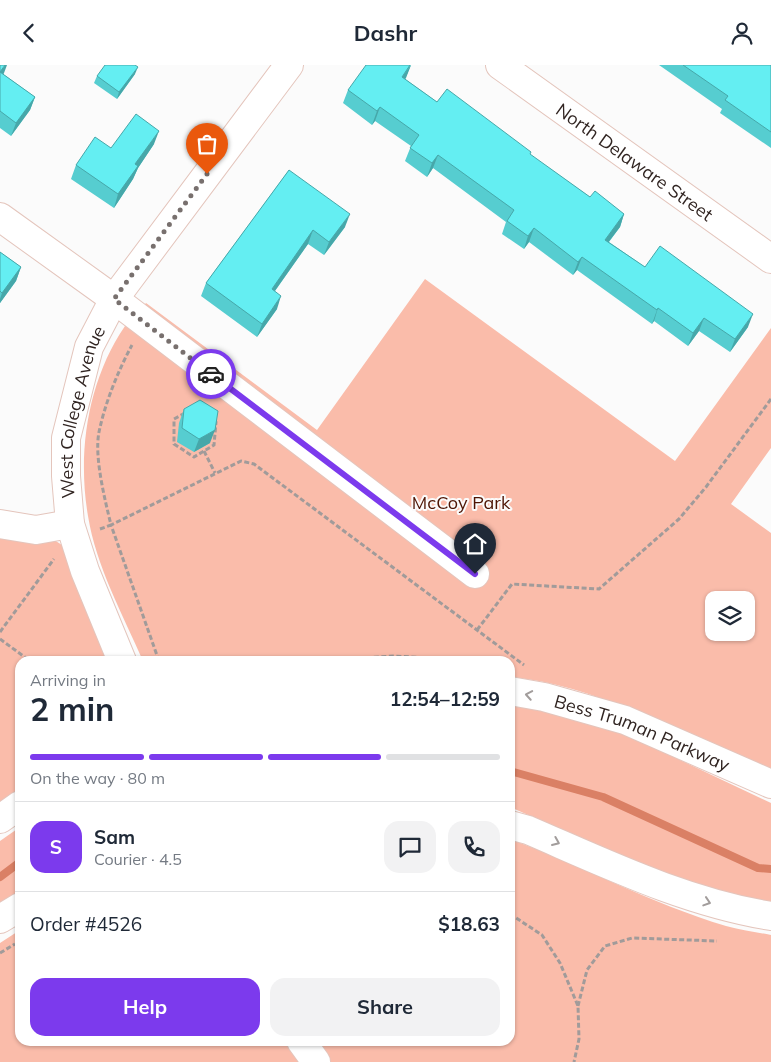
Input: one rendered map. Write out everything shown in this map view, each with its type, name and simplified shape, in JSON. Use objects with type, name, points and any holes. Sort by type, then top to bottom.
[{"type":"street","name":"West College Avenue","points":[[120,656],[85,571],[82,528],[66,476],[66,438],[72,407],[89,347],[114,299],[289,65]]},
{"type":"street","name":"North Delaware Street","points":[[500,65],[771,259]]},
{"type":"street","points":[[0,217],[114,299],[475,574]]},
{"type":"street","points":[[0,524],[36,530],[82,528]]},
{"type":"street","name":"Bess Truman Parkway","points":[[515,692],[544,697],[624,721],[771,784]]},
{"type":"street","points":[[0,819],[15,808]]},
{"type":"street","points":[[515,826],[528,830],[655,885],[731,909],[771,916]]},
{"type":"street","points":[[0,919],[15,910]]},
{"type":"street","points":[[305,1046],[316,1062]]},
{"type":"path","points":[[135,338],[122,364],[98,434],[100,483],[111,525],[157,656]]},
{"type":"path","points":[[477,630],[512,584],[599,589],[679,519],[706,487],[771,399]]},
{"type":"path","points":[[187,411],[174,419],[174,444],[194,457],[214,445],[216,422],[211,418]]},
{"type":"path","points":[[204,451],[215,473]]},
{"type":"path","points":[[82,528],[111,525],[241,461],[254,464],[512,656]]},
{"type":"path","points":[[0,632],[59,551]]},
{"type":"path","points":[[0,639],[23,656]]},
{"type":"path","points":[[515,658],[527,667],[518,666]]},
{"type":"path","points":[[515,917],[542,935],[560,963],[578,1006]]},
{"type":"path","points":[[574,1062],[580,1039],[578,1006],[587,970],[605,946],[632,938],[717,941]]},
{"type":"path","points":[[0,953],[15,944]]},
{"type":"green space","name":"McCoy Park","points":[[425,279],[675,461],[771,328],[771,448],[731,504],[771,533],[771,776],[644,716],[612,703],[579,691],[545,682],[515,678],[515,656],[141,656],[111,590],[97,553],[88,516],[84,467],[85,442],[94,393],[112,347],[125,326],[130,323],[146,303],[317,430]]},
{"type":"green space","points":[[0,534],[44,537],[52,539],[65,548],[105,656],[15,656],[15,794],[0,804]]},
{"type":"green space","points":[[515,703],[604,724],[771,803],[771,905],[695,888],[515,809]]},
{"type":"green space","points":[[15,830],[15,899],[0,908],[0,841]]},
{"type":"green space","points":[[515,841],[698,917],[731,927],[771,935],[771,1062],[0,1062],[0,943],[15,933],[15,1046],[515,1046]]},
{"type":"building","points":[[0,65],[5,65],[0,72]]},
{"type":"building","points":[[105,65],[135,65],[138,67],[119,92],[97,76]]},
{"type":"building","points":[[366,65],[410,65],[402,77],[437,102],[447,89],[531,152],[530,154],[590,197],[595,191],[624,214],[605,240],[645,267],[660,246],[753,314],[735,339],[704,318],[693,333],[582,257],[578,262],[534,228],[528,236],[507,221],[514,210],[438,155],[432,163],[410,148],[419,135],[380,107],[377,111],[348,90]]},
{"type":"building","points":[[683,65],[771,65],[771,132],[725,100],[728,96]]},
{"type":"building","points":[[0,72],[35,97],[16,123],[0,111]]},
{"type":"building","points":[[136,114],[159,131],[135,164],[138,166],[118,194],[76,165],[95,137],[111,148]]},
{"type":"building","points":[[289,170],[350,214],[329,242],[313,230],[272,289],[281,296],[262,324],[206,283]]},
{"type":"building","points":[[0,252],[21,267],[2,293],[0,291]]},
{"type":"building","points":[[200,400],[218,411],[215,430],[199,439],[182,428],[184,409]]},
{"type":"waterway","points":[[515,772],[603,797],[758,868],[771,869]]},
{"type":"waterway","points":[[0,877],[15,866]]},
{"type":"way so far","points":[[207,174],[114,299],[211,374]]},
{"type":"route","points":[[211,374],[475,574]]}]
